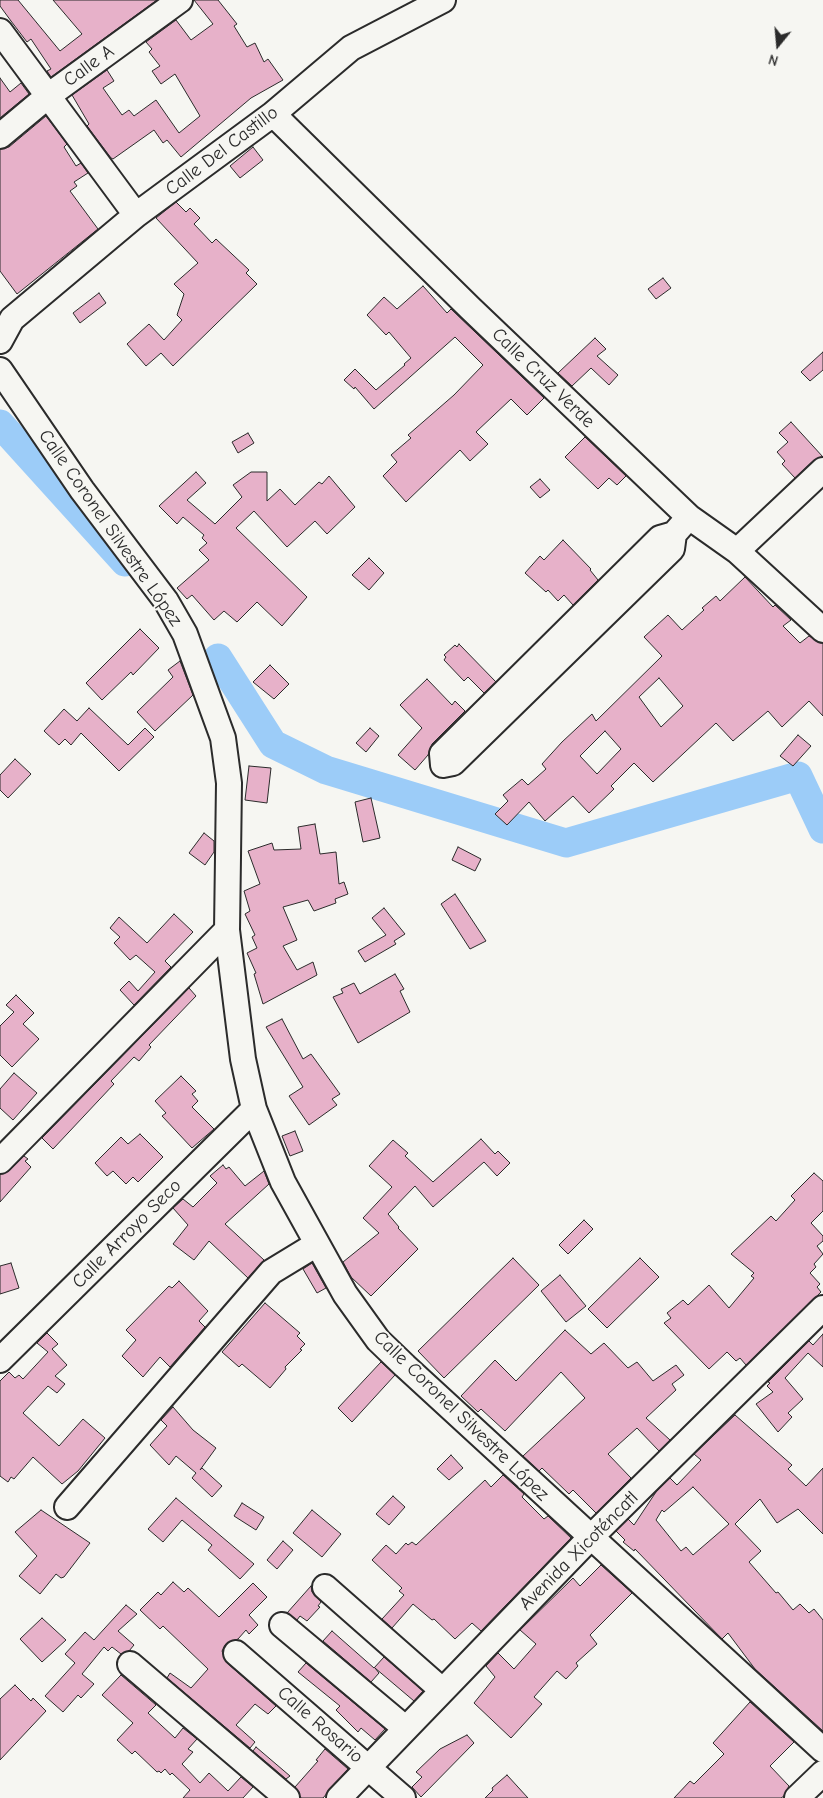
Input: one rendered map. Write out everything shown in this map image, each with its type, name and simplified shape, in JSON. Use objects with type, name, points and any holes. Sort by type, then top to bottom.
[{"type":"street","name":"Calle A","points":[[0,136],[48,96],[180,0]]},
{"type":"street","name":"Calle Del Castillo","points":[[0,340],[6,318],[136,215],[273,114],[351,48],[443,0]]},
{"type":"street","points":[[0,32],[136,215]]},
{"type":"street","name":"Calle Cruz Verde","points":[[273,114],[470,308],[682,525],[737,551],[823,630]]},
{"type":"street","name":"Calle Coronel Silvestre López","points":[[0,370],[82,490],[166,601],[185,634],[223,738],[229,783],[227,930],[243,1059],[254,1109],[283,1182],[345,1294],[378,1340],[590,1538],[823,1750]]},
{"type":"street","points":[[737,551],[823,470]]},
{"type":"street","points":[[682,525],[672,549],[453,764],[443,765],[442,754],[660,538],[682,525]]},
{"type":"street","points":[[0,1161],[227,930]]},
{"type":"street","name":"Calle Arroyo Seco","points":[[0,1360],[254,1109]]},
{"type":"street","points":[[67,1507],[271,1272],[317,1244]]},
{"type":"street","name":"Avenida Xicoténcatl","points":[[339,1798],[590,1538],[823,1308]]},
{"type":"street","points":[[325,1587],[442,1690]]},
{"type":"street","points":[[282,1625],[405,1728]]},
{"type":"street","name":"Calle Rosario","points":[[236,1652],[403,1798]]},
{"type":"street","points":[[130,1664],[287,1798]]},
{"type":"street","points":[[797,1798],[823,1774]]},
{"type":"building","points":[[0,0],[18,0],[60,51],[82,34],[53,0],[157,0],[51,77],[47,71],[51,69],[31,39],[27,42],[11,21],[0,6]]},
{"type":"building","points":[[194,0],[218,0],[237,24],[234,26],[247,47],[255,43],[264,62],[268,59],[283,80],[251,98],[181,157],[167,140],[163,143],[154,130],[113,159],[111,158],[87,126],[89,124],[72,95],[107,70],[114,81],[103,88],[122,115],[129,110],[134,116],[156,100],[179,133],[200,116],[175,74],[161,84],[152,71],[160,66],[149,52],[152,49],[146,42],[176,20],[191,40],[213,24]]},
{"type":"building","points":[[0,78],[10,92],[21,83],[29,94],[0,118]]},
{"type":"building","points":[[46,116],[67,144],[64,147],[76,166],[81,163],[88,173],[74,182],[77,186],[70,191],[98,229],[17,294],[0,271],[0,149],[9,147]]},
{"type":"building","points":[[253,147],[263,160],[240,178],[230,166]]},
{"type":"building","points":[[176,202],[186,212],[190,208],[200,218],[194,224],[212,243],[216,239],[249,270],[246,273],[257,284],[173,366],[161,353],[146,366],[127,344],[149,324],[164,340],[182,320],[177,315],[184,294],[174,284],[198,263],[156,218]]},
{"type":"building","points":[[663,278],[671,288],[656,299],[648,289]]},
{"type":"building","points":[[423,286],[447,313],[451,309],[544,398],[527,415],[511,399],[476,432],[488,444],[470,461],[460,450],[406,502],[383,476],[397,462],[391,455],[411,438],[408,435],[454,395],[483,365],[455,337],[374,409],[355,387],[354,389],[344,380],[355,369],[376,390],[411,358],[389,332],[386,335],[367,315],[384,297],[397,309]]},
{"type":"building","points":[[99,293],[106,303],[80,323],[73,313]]},
{"type":"building","points":[[595,338],[606,349],[597,356],[618,375],[609,385],[591,368],[572,386],[558,373]]},
{"type":"building","points":[[823,352],[823,370],[810,381],[801,372]]},
{"type":"building","points":[[791,422],[823,457],[814,460],[795,478],[782,464],[785,461],[777,452],[788,442],[779,433]]},
{"type":"building","points":[[248,433],[254,443],[238,453],[232,442]]},
{"type":"building","points":[[585,437],[626,476],[617,485],[609,478],[598,489],[565,457]]},
{"type":"building","points":[[196,472],[206,483],[187,500],[215,524],[242,497],[233,485],[251,472],[267,472],[267,501],[280,489],[295,505],[319,482],[322,484],[329,476],[355,507],[327,534],[315,521],[287,547],[254,511],[236,528],[307,597],[282,626],[257,602],[237,622],[224,611],[214,620],[192,595],[187,599],[177,588],[209,560],[199,550],[207,543],[202,538],[204,535],[183,517],[177,524],[159,506]]},
{"type":"building","points":[[540,479],[550,490],[540,498],[530,487]]},
{"type":"building","points":[[563,540],[591,569],[598,580],[573,605],[564,595],[558,601],[548,590],[546,592],[525,573],[540,556],[544,560]]},
{"type":"building","points":[[369,558],[384,573],[369,590],[352,575]]},
{"type":"building","points":[[745,577],[773,607],[775,605],[791,620],[783,626],[800,643],[809,636],[823,643],[823,716],[809,701],[782,727],[768,711],[733,741],[716,723],[653,782],[634,763],[611,786],[614,789],[589,813],[573,796],[545,821],[529,802],[507,825],[495,814],[508,801],[503,795],[522,779],[528,785],[546,769],[542,764],[562,742],[592,714],[596,721],[662,656],[644,637],[668,615],[682,630],[716,596],[720,601]],"holes":[[[659,678],[683,706],[661,727],[639,697]],[[605,731],[621,749],[597,774],[580,756]]]},
{"type":"building","points":[[140,629],[159,648],[133,675],[131,672],[102,700],[86,683]]},
{"type":"building","points":[[459,644],[496,682],[484,693],[468,677],[464,681],[444,660],[446,657],[444,655],[455,645],[457,647]]},
{"type":"building","points":[[180,661],[193,695],[155,731],[137,712],[173,677],[168,670]]},
{"type":"building","points":[[270,665],[289,684],[274,699],[253,682]]},
{"type":"building","points":[[427,679],[452,705],[455,701],[465,711],[432,744],[428,755],[415,770],[398,755],[422,728],[400,705]]},
{"type":"building","points":[[89,708],[128,745],[145,728],[154,737],[119,771],[81,733],[71,745],[65,739],[59,745],[44,731],[64,709],[77,721]]},
{"type":"building","points":[[370,728],[379,736],[366,752],[356,743]]},
{"type":"building","points":[[798,735],[811,746],[793,766],[780,756]]},
{"type":"building","points":[[15,759],[31,774],[8,798],[0,790],[0,775]]},
{"type":"building","points":[[249,766],[271,768],[267,803],[245,800]]},
{"type":"building","points":[[371,798],[380,838],[363,842],[355,802]]},
{"type":"building","points":[[315,824],[320,854],[336,852],[339,884],[344,882],[348,894],[335,899],[336,903],[314,911],[308,900],[283,907],[297,940],[283,946],[297,970],[313,962],[317,975],[263,1004],[254,974],[256,973],[247,953],[257,948],[252,937],[255,935],[245,914],[250,911],[244,891],[260,884],[248,851],[272,843],[274,850],[301,849],[298,827]]},
{"type":"building","points":[[204,833],[214,841],[214,852],[205,865],[189,853]]},
{"type":"building","points":[[458,847],[481,859],[475,871],[452,860]]},
{"type":"building","points":[[455,894],[486,941],[470,949],[441,904]]},
{"type":"building","points":[[384,908],[405,934],[394,941],[396,944],[365,962],[358,951],[386,935],[372,918]]},
{"type":"building","points":[[174,914],[193,932],[165,961],[171,967],[134,1005],[120,990],[129,981],[138,991],[155,972],[136,955],[130,960],[114,943],[120,937],[110,928],[119,917],[147,943]]},
{"type":"building","points":[[395,974],[404,989],[400,991],[410,1012],[358,1043],[333,997],[343,993],[341,989],[354,983],[360,994]]},
{"type":"building","points":[[189,988],[196,996],[149,1045],[151,1047],[139,1061],[134,1057],[111,1081],[114,1084],[53,1149],[42,1138]]},
{"type":"building","points":[[16,995],[34,1013],[23,1024],[39,1039],[12,1067],[0,1055],[0,1026],[14,1012],[6,1005]]},
{"type":"building","points":[[282,1019],[303,1059],[311,1054],[340,1094],[332,1099],[337,1105],[309,1125],[289,1096],[303,1087],[266,1027]]},
{"type":"building","points":[[14,1073],[37,1093],[13,1120],[0,1108],[0,1089]]},
{"type":"building","points":[[181,1076],[196,1091],[192,1094],[198,1101],[192,1107],[214,1129],[192,1148],[162,1116],[166,1113],[155,1101]]},
{"type":"building","points":[[295,1131],[303,1151],[290,1156],[282,1136]]},
{"type":"building","points":[[140,1134],[163,1157],[138,1182],[133,1177],[126,1184],[113,1171],[107,1176],[95,1163],[121,1137],[128,1144]]},
{"type":"building","points":[[481,1139],[495,1154],[498,1151],[510,1163],[497,1176],[484,1162],[433,1207],[415,1186],[388,1214],[398,1228],[418,1249],[371,1296],[351,1277],[343,1262],[379,1233],[363,1218],[392,1187],[369,1166],[393,1140],[408,1153],[405,1156],[433,1182]]},
{"type":"building","points":[[24,1156],[28,1159],[25,1161],[31,1167],[0,1202],[0,1174],[9,1171]]},
{"type":"building","points":[[223,1165],[226,1169],[229,1167],[245,1186],[264,1171],[269,1184],[225,1224],[264,1260],[248,1278],[209,1241],[194,1260],[173,1244],[188,1225],[173,1208],[183,1199],[193,1207],[217,1183],[210,1176]]},
{"type":"building","points":[[814,1173],[823,1181],[823,1211],[811,1223],[823,1236],[823,1241],[817,1246],[823,1254],[814,1264],[816,1267],[810,1273],[820,1284],[817,1287],[821,1292],[746,1365],[740,1358],[736,1361],[727,1352],[709,1369],[664,1323],[671,1318],[667,1313],[683,1300],[688,1305],[709,1285],[729,1308],[754,1278],[751,1276],[754,1273],[731,1254],[771,1216],[776,1221],[795,1200],[791,1196]]},
{"type":"building","points":[[584,1220],[593,1229],[568,1254],[559,1245]]},
{"type":"building","points":[[513,1258],[539,1285],[444,1378],[418,1351]]},
{"type":"building","points":[[640,1258],[659,1277],[607,1328],[588,1309]]},
{"type":"building","points":[[11,1263],[19,1288],[0,1294],[0,1266]]},
{"type":"building","points":[[312,1263],[326,1288],[317,1293],[303,1269]]},
{"type":"building","points":[[560,1275],[586,1306],[566,1322],[541,1291]]},
{"type":"building","points":[[179,1281],[208,1311],[199,1321],[205,1327],[170,1367],[160,1357],[143,1377],[122,1356],[136,1340],[126,1330],[169,1286],[172,1288]]},
{"type":"building","points":[[265,1303],[300,1333],[297,1336],[305,1344],[270,1388],[242,1364],[239,1367],[222,1352]]},
{"type":"building","points":[[565,1330],[591,1354],[604,1343],[628,1368],[637,1362],[653,1381],[676,1365],[684,1375],[672,1384],[676,1390],[646,1418],[670,1440],[659,1451],[637,1428],[608,1454],[631,1478],[596,1513],[573,1490],[569,1494],[542,1468],[539,1471],[523,1456],[585,1398],[561,1372],[505,1431],[481,1409],[478,1412],[461,1396],[495,1360],[516,1381]]},
{"type":"building","points":[[47,1333],[58,1344],[52,1349],[67,1365],[55,1376],[65,1384],[57,1393],[48,1386],[23,1413],[59,1446],[83,1419],[105,1438],[78,1471],[62,1484],[33,1457],[14,1479],[11,1477],[8,1482],[0,1476],[0,1381],[9,1372],[15,1378],[19,1375],[23,1379],[48,1352],[37,1343]]},
{"type":"building","points":[[823,1334],[823,1367],[808,1353],[785,1378],[803,1399],[788,1413],[792,1417],[778,1432],[756,1404],[773,1392],[767,1386],[770,1383],[768,1382],[809,1341],[813,1345]]},
{"type":"building","points":[[381,1362],[395,1375],[352,1422],[338,1408]]},
{"type":"building","points":[[173,1407],[193,1430],[216,1448],[200,1470],[202,1468],[222,1486],[212,1497],[192,1478],[196,1473],[176,1456],[169,1465],[150,1445],[167,1426],[161,1420]]},
{"type":"building","points":[[735,1415],[792,1465],[788,1469],[806,1486],[823,1468],[823,1534],[798,1509],[777,1523],[760,1499],[735,1524],[761,1551],[749,1562],[776,1593],[778,1592],[793,1610],[800,1604],[809,1613],[814,1609],[823,1620],[823,1731],[755,1669],[728,1633],[722,1639],[635,1549],[634,1551],[623,1542],[625,1540],[616,1531],[628,1519],[634,1525],[656,1492],[670,1478],[677,1485],[701,1460],[694,1454]],"holes":[[[693,1487],[729,1524],[693,1555],[686,1547],[681,1551],[656,1520],[662,1510],[664,1512]]]},
{"type":"building","points":[[451,1455],[463,1468],[449,1480],[437,1469]]},
{"type":"building","points":[[503,1475],[524,1494],[522,1497],[544,1519],[548,1516],[571,1538],[481,1631],[472,1623],[455,1639],[434,1619],[432,1620],[413,1604],[392,1628],[382,1619],[404,1595],[399,1591],[402,1588],[372,1560],[386,1545],[396,1554],[406,1543],[408,1545],[412,1542],[416,1545],[485,1480],[491,1487]]},
{"type":"building","points":[[393,1496],[405,1507],[389,1525],[376,1514]]},
{"type":"building","points":[[176,1498],[254,1564],[240,1579],[208,1550],[212,1545],[182,1520],[163,1542],[148,1529]]},
{"type":"building","points":[[242,1503],[264,1517],[256,1530],[234,1516]]},
{"type":"building","points":[[41,1510],[90,1543],[64,1577],[61,1578],[56,1574],[40,1594],[19,1576],[37,1556],[15,1532]]},
{"type":"building","points":[[312,1510],[341,1534],[322,1557],[293,1533]]},
{"type":"building","points":[[283,1541],[293,1550],[277,1569],[267,1560]]},
{"type":"building","points":[[601,1565],[632,1593],[590,1635],[597,1644],[576,1663],[578,1666],[566,1679],[557,1671],[534,1697],[542,1704],[511,1738],[474,1703],[495,1677],[486,1666],[498,1653],[514,1669],[536,1644],[520,1630],[573,1578],[580,1586]]},
{"type":"building","points":[[173,1582],[184,1592],[188,1588],[219,1617],[253,1583],[267,1597],[249,1615],[258,1625],[249,1634],[246,1630],[238,1639],[226,1644],[222,1651],[227,1663],[276,1706],[268,1714],[255,1704],[236,1725],[255,1742],[250,1748],[167,1678],[170,1673],[191,1688],[208,1669],[163,1626],[160,1629],[140,1610],[158,1592],[161,1595]]},
{"type":"building","points":[[311,1586],[312,1592],[321,1602],[318,1606],[320,1607],[307,1621],[300,1616],[297,1620],[287,1613]]},
{"type":"building","points":[[126,1605],[137,1614],[118,1631],[134,1645],[129,1651],[121,1654],[112,1647],[108,1651],[104,1647],[82,1674],[94,1684],[81,1698],[78,1695],[63,1712],[45,1696],[75,1663],[65,1654],[85,1632],[94,1640]]},
{"type":"building","points":[[42,1618],[66,1640],[42,1662],[20,1639]]},
{"type":"building","points":[[332,1631],[374,1668],[384,1657],[423,1691],[414,1701],[375,1668],[379,1673],[371,1682],[323,1641]]},
{"type":"building","points":[[306,1663],[385,1729],[375,1740],[361,1728],[358,1732],[336,1710],[340,1706],[298,1672]]},
{"type":"building","points":[[121,1675],[156,1705],[148,1713],[175,1738],[183,1728],[197,1739],[188,1749],[193,1752],[182,1764],[200,1783],[209,1773],[228,1791],[241,1777],[253,1787],[243,1798],[183,1798],[190,1790],[172,1773],[170,1775],[165,1769],[161,1773],[157,1772],[135,1751],[132,1754],[117,1740],[133,1723],[102,1695]]},
{"type":"building","points":[[15,1685],[31,1701],[33,1698],[46,1711],[0,1760],[0,1699]]},
{"type":"building","points":[[750,1702],[794,1742],[770,1766],[789,1786],[784,1796],[781,1798],[674,1798],[690,1781],[694,1784],[724,1754],[713,1743]]},
{"type":"building","points":[[467,1735],[474,1743],[421,1797],[412,1787],[422,1777],[416,1772],[440,1749]]},
{"type":"building","points":[[256,1747],[290,1776],[286,1779],[253,1751]]},
{"type":"building","points":[[325,1749],[348,1769],[323,1798],[301,1798],[295,1787],[318,1761],[316,1760]]},
{"type":"building","points":[[507,1775],[528,1798],[485,1798],[493,1790],[492,1788]]},
{"type":"waterway","points":[[0,424],[125,562]]},
{"type":"waterway","points":[[218,658],[273,744],[326,770],[566,843],[798,776],[823,829]]}]
